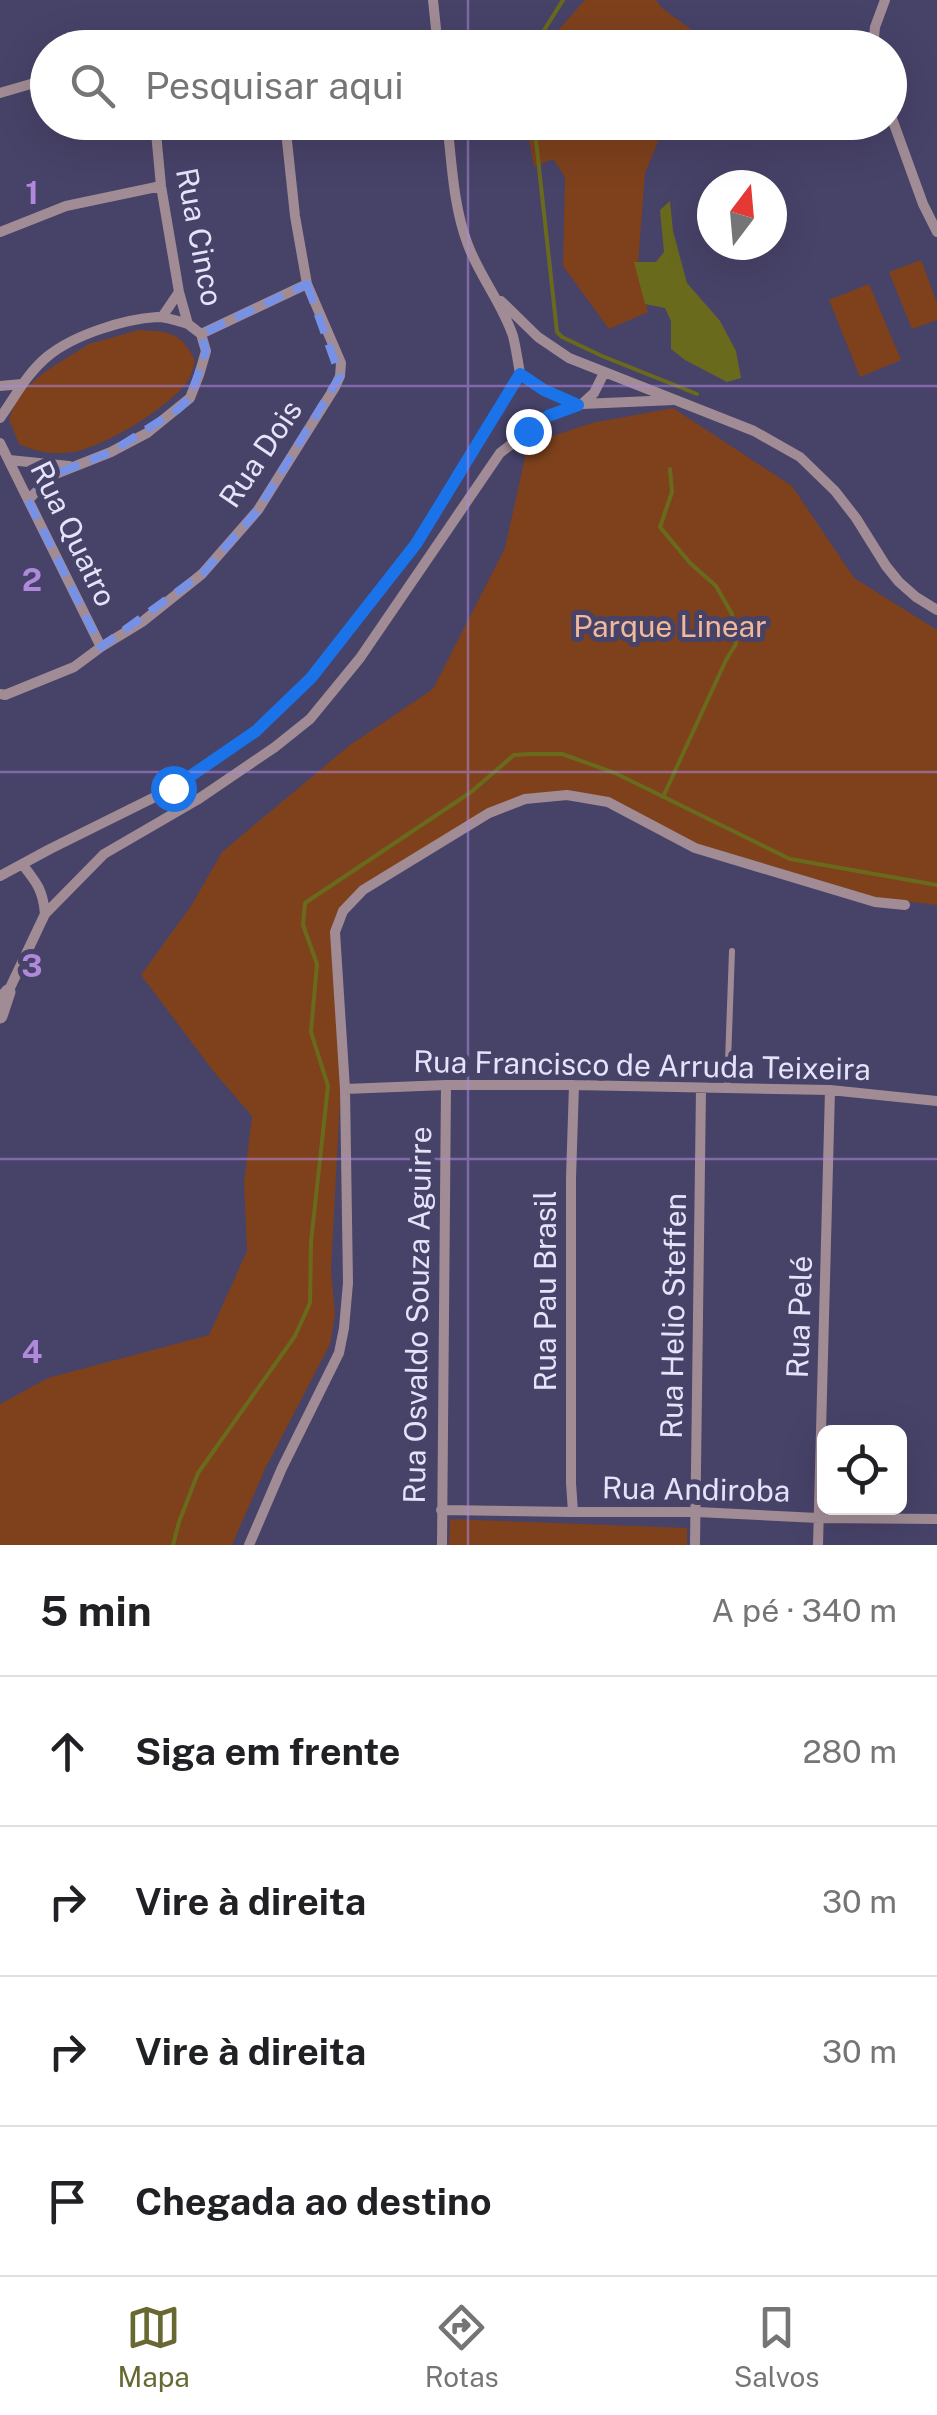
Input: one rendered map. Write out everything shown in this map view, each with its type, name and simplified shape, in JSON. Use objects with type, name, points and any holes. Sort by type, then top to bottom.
[{"type":"street","points":[[433,0],[436,30]]},
{"type":"street","points":[[874,30],[885,0]]},
{"type":"street","points":[[0,94],[30,85]]},
{"type":"street","name":"Rua Cinco","points":[[28,500],[52,475],[147,433],[190,398],[206,351],[201,334],[188,324],[179,292],[160,186],[156,140]]},
{"type":"street","name":"Rua Dois","points":[[0,694],[5,696],[74,667],[142,622],[202,574],[258,510],[335,387],[340,363],[307,284],[287,140]]},
{"type":"street","points":[[0,876],[173,788],[256,731],[311,678],[416,544],[520,374],[513,337],[466,240],[457,206],[449,140]]},
{"type":"street","points":[[900,140],[937,232]]},
{"type":"street","points":[[0,232],[66,206],[160,186]]},
{"type":"street","points":[[201,334],[307,284]]},
{"type":"street","points":[[162,317],[179,292]]},
{"type":"street","points":[[492,292],[554,350],[754,430],[800,457],[856,518],[899,582],[937,610]]},
{"type":"street","points":[[0,418],[22,384],[48,356],[90,333],[162,317],[188,324]]},
{"type":"street","points":[[0,1016],[4,994],[45,914],[104,854],[198,800],[310,719],[360,658],[500,453],[548,416],[580,404],[594,393],[604,373]]},
{"type":"street","points":[[520,374],[544,390],[580,404],[674,400]]},
{"type":"street","points":[[0,386],[22,384]]},
{"type":"street","name":"Rua Quatro","points":[[0,443],[100,647]]},
{"type":"street","name":"Rua Cinco","points":[[8,460],[75,466]]},
{"type":"street","points":[[248,1545],[339,1352],[344,1328],[348,1282],[345,1089],[335,932],[342,911],[362,890],[490,813],[525,798],[567,795],[608,802],[695,848],[875,902],[905,905]]},
{"type":"street","points":[[22,864],[40,886],[45,914]]},
{"type":"street","name":"Rua Francisco de Arruda Teixeira","points":[[345,1089],[446,1084],[830,1090],[937,1101]]},
{"type":"street","name":"Rua Osvaldo Souza Aguirre","points":[[442,1545],[446,1084]]},
{"type":"street","name":"Rua Pau Brasil","points":[[572,1498],[574,1085]]},
{"type":"street","name":"Rua Helio Steffen","points":[[696,1545],[701,1088]]},
{"type":"street","name":"Rua Pelé","points":[[818,1545],[830,1090]]},
{"type":"street","name":"Rua Andiroba","points":[[572,1498],[573,1512]]},
{"type":"street","name":"Rua Andiroba","points":[[442,1510],[937,1519]]},
{"type":"lane","points":[[727,1089],[732,951]]},
{"type":"highlighted area","points":[[307,284],[340,376],[258,510],[202,574],[101,647],[28,500],[53,475],[111,452],[177,410],[190,398],[206,351],[201,334]]},
{"type":"green space","points":[[585,0],[656,0],[692,30],[558,30]]},
{"type":"green space","points":[[529,140],[659,140],[645,173],[638,265],[648,312],[609,329],[563,266],[565,177],[553,159],[534,167]]},
{"type":"green space","points":[[921,260],[937,303],[937,320],[912,329],[889,272]]},
{"type":"green space","points":[[869,284],[901,360],[860,377],[829,300]]},
{"type":"green space","points":[[139,330],[173,335],[190,350],[195,360],[192,372],[178,392],[134,425],[86,449],[52,453],[19,444],[9,419],[19,394],[46,371],[89,344]]},
{"type":"green space","name":"Parque Linear","points":[[673,408],[792,486],[854,578],[937,630],[937,905],[877,898],[697,844],[610,798],[527,794],[361,886],[333,929],[341,1082],[331,1269],[335,1314],[330,1344],[265,1469],[232,1545],[0,1545],[0,1404],[48,1378],[209,1335],[247,1251],[244,1183],[252,1116],[141,975],[191,906],[222,852],[350,745],[433,689],[505,548],[528,444],[592,423]]},
{"type":"green space","points":[[450,1519],[687,1528],[687,1545],[449,1545]]},
{"type":"shaded area","points":[[670,201],[673,231],[687,283],[720,321],[736,351],[741,378],[727,382],[685,360],[671,349],[671,321],[665,308],[645,304],[634,262],[656,262],[664,252],[660,210]]},
{"type":"waterway","points":[[544,30],[563,0]]},
{"type":"waterway","points":[[536,140],[557,332],[602,356],[697,394]]},
{"type":"waterway","points":[[663,797],[736,644],[732,614],[716,586],[690,563],[660,527],[672,492],[670,469]]},
{"type":"waterway","points":[[173,1545],[198,1473],[295,1336],[310,1303],[311,1242],[328,1086],[311,1032],[317,964],[303,925],[305,903],[471,792],[514,755],[531,754],[562,754],[615,773],[790,859],[937,885]]},
{"type":"route","points":[[173,788],[256,731],[311,678],[416,544],[520,374],[578,405],[548,416],[528,431]]}]
